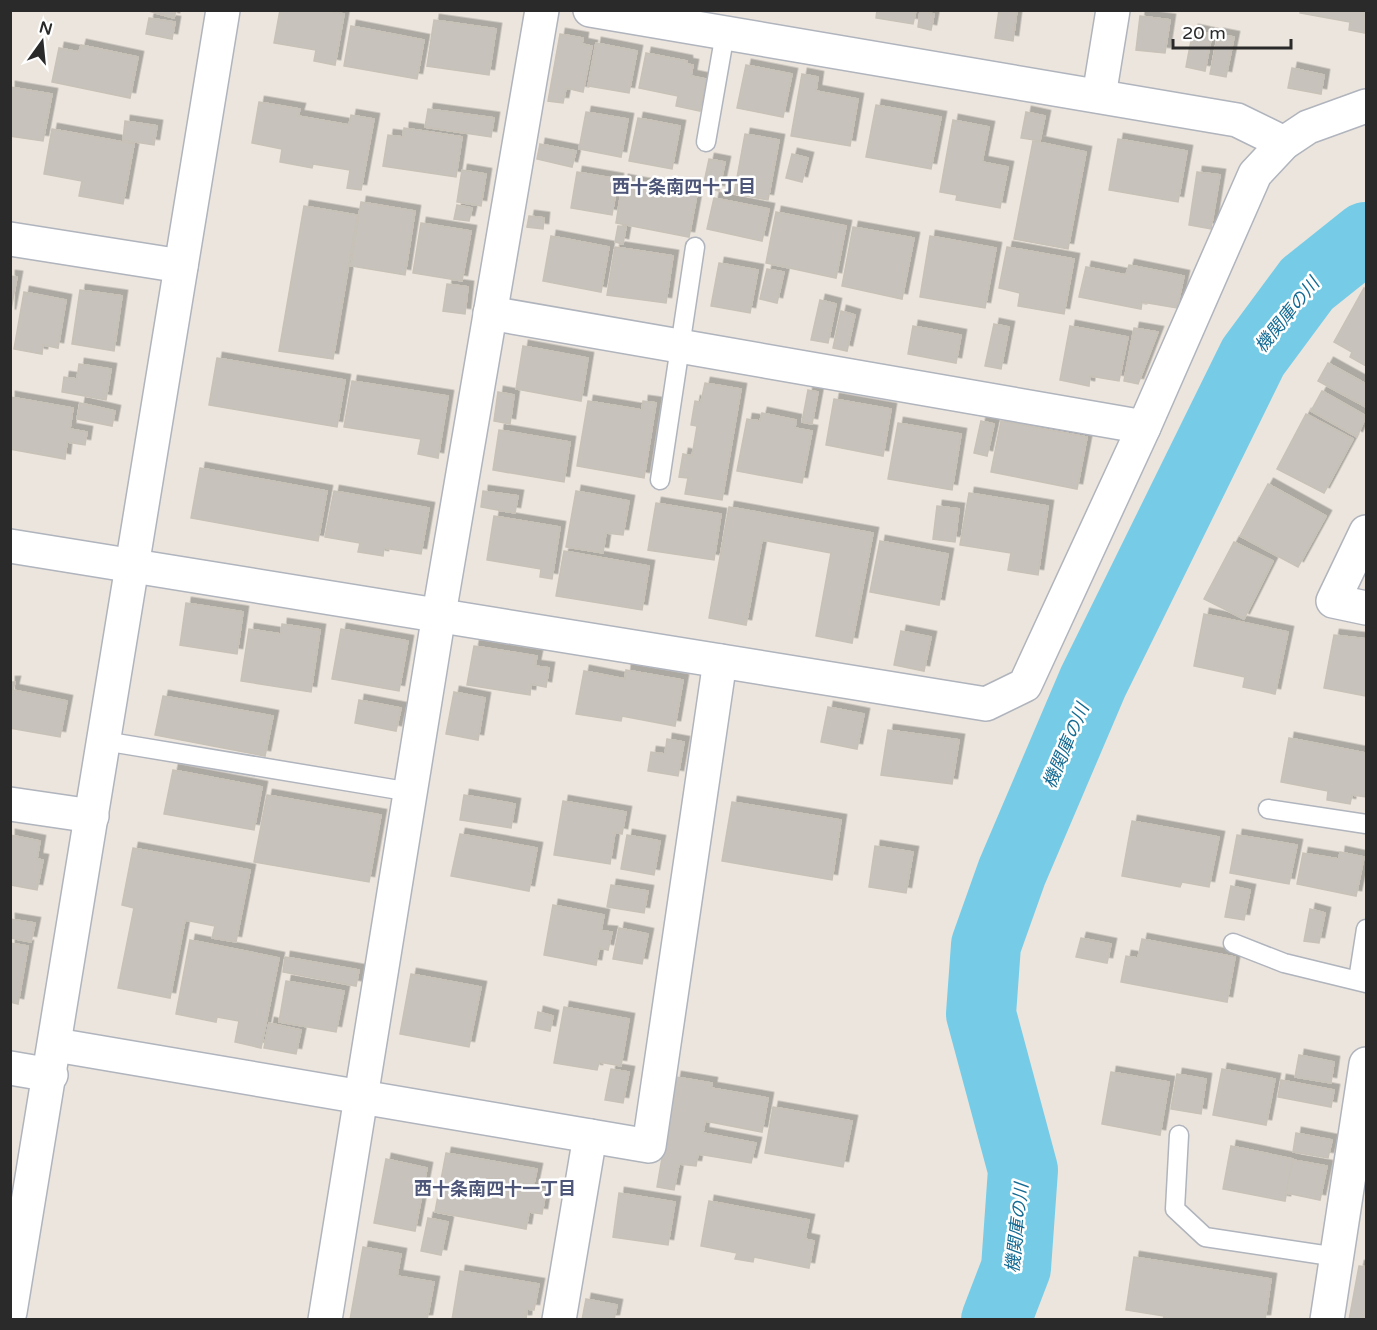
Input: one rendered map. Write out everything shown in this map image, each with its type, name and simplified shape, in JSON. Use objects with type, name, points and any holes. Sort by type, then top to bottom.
[{"type":"street","points":[[10,1312],[93,816],[223,10]]},
{"type":"street","points":[[325,1320],[440,614],[542,10]]},
{"type":"street","points":[[590,10],[1237,120],[1284,143]]},
{"type":"street","points":[[1099,96],[1113,10]]},
{"type":"street","points":[[10,546],[986,704],[1025,685],[1144,427],[1255,174],[1284,143],[1308,127],[1366,106]]},
{"type":"street","points":[[10,239],[181,266]]},
{"type":"street","points":[[490,313],[1144,427]]},
{"type":"street","points":[[1366,532],[1333,601],[1366,608]]},
{"type":"street","points":[[10,1068],[53,1060],[362,1098],[650,1146],[720,661]]},
{"type":"street","points":[[10,804],[93,816]]},
{"type":"street","points":[[1327,1320],[1366,1064]]},
{"type":"street","points":[[559,1320],[590,1136]]},
{"type":"lane","points":[[706,142],[724,33]]},
{"type":"lane","points":[[660,480],[695,247]]},
{"type":"lane","points":[[104,741],[411,792]]},
{"type":"lane","points":[[1269,809],[1366,824]]},
{"type":"lane","points":[[1233,943],[1284,963],[1362,982],[1366,929]]},
{"type":"lane","points":[[1179,1135],[1175,1209],[1205,1237],[1336,1257]]},
{"type":"building","points":[[145,10],[176,10],[174,18]]},
{"type":"building","points":[[280,10],[325,10],[344,14],[335,65],[314,61],[316,50],[274,43]]},
{"type":"building","points":[[877,10],[916,10],[913,24],[876,18]]},
{"type":"building","points":[[999,10],[1017,10],[1013,41],[995,38]]},
{"type":"building","points":[[1301,10],[1366,10],[1365,33],[1349,30],[1350,22],[1300,13]]},
{"type":"building","points":[[920,11],[934,14],[931,30],[918,27]]},
{"type":"building","points":[[1140,16],[1170,20],[1165,53],[1136,50]]},
{"type":"building","points":[[149,18],[175,22],[172,39],[146,34]]},
{"type":"building","points":[[434,20],[496,29],[489,75],[427,66]]},
{"type":"building","points":[[351,26],[424,40],[417,79],[344,66]]},
{"type":"building","points":[[1193,30],[1212,34],[1205,71],[1186,67]]},
{"type":"building","points":[[560,34],[583,38],[582,44],[592,46],[583,92],[566,88],[563,103],[548,101]]},
{"type":"building","points":[[1218,34],[1234,37],[1226,77],[1210,74]]},
{"type":"building","points":[[596,43],[637,51],[629,93],[588,86]]},
{"type":"building","points":[[81,45],[138,57],[130,98],[52,82],[59,48],[79,52]]},
{"type":"building","points":[[646,53],[687,61],[687,64],[693,65],[691,76],[706,79],[700,111],[676,106],[678,96],[639,88]]},
{"type":"building","points":[[746,65],[792,74],[783,117],[737,108]]},
{"type":"building","points":[[1292,68],[1324,75],[1321,94],[1288,88]]},
{"type":"building","points":[[802,74],[818,77],[816,91],[858,99],[850,146],[791,136]]},
{"type":"building","points":[[10,87],[52,94],[43,141],[10,136]]},
{"type":"building","points":[[259,102],[300,109],[298,116],[349,125],[351,115],[374,119],[361,190],[347,188],[350,170],[313,164],[312,168],[280,162],[282,149],[252,143]]},
{"type":"building","points":[[876,105],[941,117],[931,169],[866,157]]},
{"type":"building","points":[[428,109],[494,118],[491,137],[425,127]]},
{"type":"building","points":[[586,112],[628,119],[621,157],[579,149]]},
{"type":"building","points":[[1026,112],[1045,116],[1040,141],[1021,138]]},
{"type":"building","points":[[638,118],[680,126],[672,169],[629,161]]},
{"type":"building","points":[[953,120],[989,127],[982,162],[1008,167],[1000,208],[956,200],[957,195],[940,192]]},
{"type":"building","points":[[125,121],[157,126],[154,145],[123,140]]},
{"type":"building","points":[[404,128],[462,137],[456,177],[383,166],[388,135],[403,137]]},
{"type":"building","points":[[52,129],[134,144],[123,204],[79,196],[82,181],[44,174]]},
{"type":"building","points":[[745,134],[779,140],[768,200],[734,194]]},
{"type":"building","points":[[1118,139],[1187,151],[1178,202],[1109,190]]},
{"type":"building","points":[[1033,141],[1086,152],[1068,249],[1014,239]]},
{"type":"building","points":[[540,144],[576,151],[572,167],[537,159]]},
{"type":"building","points":[[792,154],[808,158],[802,182],[786,178]]},
{"type":"building","points":[[709,159],[725,162],[719,191],[703,187]]},
{"type":"building","points":[[462,170],[486,174],[481,206],[457,202]]},
{"type":"building","points":[[577,172],[618,179],[612,215],[571,208]]},
{"type":"building","points":[[1197,172],[1220,175],[1211,229],[1189,225]]},
{"type":"building","points":[[623,180],[697,194],[689,237],[616,223]]},
{"type":"building","points":[[714,198],[769,209],[762,241],[707,229]]},
{"type":"building","points":[[361,202],[415,211],[405,275],[351,266]]},
{"type":"building","points":[[457,205],[472,208],[469,221],[454,219]]},
{"type":"building","points":[[304,206],[357,215],[333,359],[279,351]]},
{"type":"building","points":[[776,212],[846,226],[836,278],[766,263]]},
{"type":"building","points":[[529,216],[544,218],[543,229],[527,227]]},
{"type":"building","points":[[421,223],[471,231],[462,281],[413,273]]},
{"type":"building","points":[[618,226],[626,227],[623,244],[615,242]]},
{"type":"building","points":[[853,227],[914,238],[902,299],[842,286]]},
{"type":"building","points":[[551,236],[609,247],[601,292],[543,281]]},
{"type":"building","points":[[930,236],[996,248],[985,308],[920,297]]},
{"type":"building","points":[[615,247],[673,256],[666,303],[607,295]]},
{"type":"building","points":[[1007,247],[1074,259],[1064,314],[1018,306],[1020,293],[999,288]]},
{"type":"building","points":[[719,263],[758,270],[750,313],[711,306]]},
{"type":"building","points":[[1129,265],[1184,276],[1177,308],[1142,302],[1141,309],[1079,297],[1086,267],[1126,275]]},
{"type":"building","points":[[767,269],[784,272],[777,303],[760,299]]},
{"type":"building","points":[[10,276],[17,277],[10,315]]},
{"type":"building","points":[[447,284],[468,287],[465,314],[443,311]]},
{"type":"building","points":[[1364,288],[1366,289],[1366,366],[1350,357],[1352,352],[1334,342]]},
{"type":"building","points":[[80,290],[122,296],[114,351],[72,344]]},
{"type":"building","points":[[24,292],[66,300],[58,348],[43,345],[42,354],[14,349]]},
{"type":"building","points":[[820,300],[836,304],[828,343],[811,340]]},
{"type":"building","points":[[841,311],[855,315],[847,351],[833,348]]},
{"type":"building","points":[[994,324],[1009,327],[1001,369],[985,366]]},
{"type":"building","points":[[913,326],[961,335],[956,363],[908,354]]},
{"type":"building","points":[[1070,326],[1128,337],[1119,381],[1090,376],[1089,386],[1060,380]]},
{"type":"building","points":[[1134,328],[1158,332],[1138,384],[1124,381]]},
{"type":"building","points":[[523,346],[588,358],[581,401],[516,389]]},
{"type":"building","points":[[217,358],[345,380],[337,427],[209,405]]},
{"type":"building","points":[[1328,363],[1366,384],[1366,407],[1318,381]]},
{"type":"building","points":[[79,364],[111,369],[106,400],[62,392],[64,377],[77,379]]},
{"type":"building","points":[[352,381],[448,396],[438,458],[418,454],[421,439],[344,427]]},
{"type":"building","points":[[705,383],[741,389],[722,500],[685,494],[688,478],[679,477],[683,454],[692,456],[697,426],[691,425],[695,401],[701,402]]},
{"type":"building","points":[[808,390],[818,392],[812,424],[802,422]]},
{"type":"building","points":[[1322,391],[1366,416],[1357,437],[1311,411]]},
{"type":"building","points":[[498,392],[514,395],[510,424],[494,421]]},
{"type":"building","points":[[10,397],[73,408],[70,429],[87,432],[85,445],[67,442],[65,459],[10,449]]},
{"type":"building","points":[[834,399],[891,409],[883,456],[826,445]]},
{"type":"building","points":[[588,401],[642,410],[643,401],[656,403],[644,478],[577,466]]},
{"type":"building","points":[[80,403],[115,411],[112,426],[77,419]]},
{"type":"building","points":[[762,413],[796,420],[795,428],[812,431],[802,483],[737,471],[747,419],[760,421]]},
{"type":"building","points":[[1306,414],[1353,439],[1324,493],[1277,469]]},
{"type":"building","points":[[981,421],[994,424],[987,456],[974,453]]},
{"type":"building","points":[[1001,421],[1087,437],[1077,489],[991,472]]},
{"type":"building","points":[[898,423],[961,434],[952,490],[888,479]]},
{"type":"building","points":[[499,430],[570,442],[564,482],[493,470]]},
{"type":"building","points":[[200,468],[327,491],[318,541],[191,518]]},
{"type":"building","points":[[1268,484],[1326,516],[1298,567],[1240,536]]},
{"type":"building","points":[[334,491],[429,508],[421,554],[384,548],[383,556],[358,552],[360,543],[325,537]]},
{"type":"building","points":[[483,491],[518,496],[515,513],[481,507]]},
{"type":"building","points":[[576,491],[629,501],[623,535],[606,533],[603,553],[566,547]]},
{"type":"building","points":[[969,493],[1048,506],[1038,575],[1008,570],[1011,553],[960,545]]},
{"type":"building","points":[[656,503],[721,514],[714,560],[648,550]]},
{"type":"building","points":[[937,506],[959,509],[955,542],[933,539]]},
{"type":"building","points":[[729,507],[873,533],[852,643],[816,636],[831,553],[762,540],[746,625],[709,618]]},
{"type":"building","points":[[494,516],[560,527],[552,579],[540,577],[541,569],[487,560]]},
{"type":"building","points":[[880,541],[948,554],[939,605],[870,592]]},
{"type":"building","points":[[1234,542],[1273,561],[1244,619],[1204,599]]},
{"type":"building","points":[[564,551],[649,566],[642,610],[556,596]]},
{"type":"building","points":[[186,603],[243,612],[237,654],[180,645]]},
{"type":"building","points":[[1204,614],[1288,632],[1275,694],[1243,687],[1245,677],[1194,666]]},
{"type":"building","points":[[282,624],[320,630],[311,692],[241,681],[249,629],[281,634]]},
{"type":"building","points":[[341,629],[408,641],[399,691],[332,679]]},
{"type":"building","points":[[901,631],[931,637],[924,671],[894,665]]},
{"type":"building","points":[[1334,635],[1366,639],[1366,696],[1324,688]]},
{"type":"building","points":[[474,646],[537,656],[535,666],[549,668],[546,687],[531,684],[530,695],[467,685]]},
{"type":"building","points":[[626,670],[683,680],[675,726],[622,716],[621,721],[576,714],[584,671],[625,679]]},
{"type":"building","points":[[10,682],[15,682],[13,690],[67,701],[60,737],[10,728]]},
{"type":"building","points":[[454,692],[485,698],[478,740],[446,734]]},
{"type":"building","points":[[163,696],[273,716],[265,756],[155,735]]},
{"type":"building","points":[[359,700],[401,708],[396,731],[355,723]]},
{"type":"building","points":[[828,707],[864,714],[857,749],[821,742]]},
{"type":"building","points":[[888,730],[959,740],[952,784],[881,775]]},
{"type":"building","points":[[1289,738],[1366,753],[1366,797],[1352,795],[1350,804],[1327,800],[1328,791],[1281,782]]},
{"type":"building","points":[[667,739],[684,742],[678,776],[648,771],[651,752],[665,754]]},
{"type":"building","points":[[173,770],[262,787],[254,830],[164,814]]},
{"type":"building","points":[[267,795],[381,815],[369,882],[254,862]]},
{"type":"building","points":[[464,795],[515,804],[511,828],[460,820]]},
{"type":"building","points":[[563,801],[626,812],[622,834],[615,832],[610,864],[554,855]]},
{"type":"building","points":[[732,802],[841,820],[832,880],[722,861]]},
{"type":"building","points":[[1132,821],[1219,837],[1209,887],[1182,882],[1180,887],[1122,876]]},
{"type":"building","points":[[460,834],[537,848],[529,891],[451,876]]},
{"type":"building","points":[[10,835],[40,841],[37,859],[43,860],[37,890],[10,885]]},
{"type":"building","points":[[627,835],[660,841],[654,875],[621,869]]},
{"type":"building","points":[[1237,835],[1297,845],[1289,884],[1230,873]]},
{"type":"building","points":[[875,846],[913,852],[906,893],[869,887]]},
{"type":"building","points":[[133,848],[250,870],[236,942],[212,938],[215,926],[185,920],[170,998],[118,988],[134,908],[122,905]]},
{"type":"building","points":[[1340,852],[1364,857],[1356,896],[1297,884],[1303,853],[1339,859]]},
{"type":"building","points":[[611,885],[648,891],[644,913],[607,907]]},
{"type":"building","points":[[1231,886],[1250,890],[1244,920],[1225,917]]},
{"type":"building","points":[[553,905],[604,915],[601,931],[612,932],[608,950],[599,948],[596,965],[544,955]]},
{"type":"building","points":[[1310,909],[1325,913],[1319,943],[1304,941]]},
{"type":"building","points":[[10,919],[35,923],[31,942],[10,938]]},
{"type":"building","points":[[619,928],[648,934],[642,964],[613,959]]},
{"type":"building","points":[[1081,938],[1111,944],[1107,963],[1076,957]]},
{"type":"building","points":[[1142,939],[1235,957],[1227,1002],[1121,982],[1126,956],[1138,958]]},
{"type":"building","points":[[190,940],[279,958],[261,1048],[235,1042],[239,1021],[217,1017],[216,1022],[176,1014]]},
{"type":"building","points":[[10,943],[28,946],[18,1004],[10,1002]]},
{"type":"building","points":[[285,957],[359,970],[356,986],[283,972]]},
{"type":"building","points":[[411,974],[481,987],[469,1047],[400,1034]]},
{"type":"building","points":[[286,981],[344,991],[336,1032],[279,1022]]},
{"type":"building","points":[[564,1007],[629,1019],[621,1066],[599,1062],[597,1070],[554,1063]]},
{"type":"building","points":[[538,1012],[553,1016],[550,1031],[535,1028]]},
{"type":"building","points":[[269,1023],[301,1030],[296,1054],[264,1048]]},
{"type":"building","points":[[1299,1055],[1334,1062],[1331,1083],[1295,1077]]},
{"type":"building","points":[[611,1069],[629,1072],[623,1103],[605,1100]]},
{"type":"building","points":[[1222,1069],[1275,1079],[1266,1125],[1213,1115]]},
{"type":"building","points":[[1111,1072],[1169,1082],[1160,1135],[1102,1124]]},
{"type":"building","points":[[1177,1074],[1206,1079],[1201,1114],[1171,1109]]},
{"type":"building","points":[[676,1077],[712,1083],[711,1088],[768,1098],[762,1132],[705,1121],[703,1133],[756,1143],[751,1163],[698,1154],[696,1166],[679,1164],[674,1190],[657,1187]]},
{"type":"building","points":[[1281,1080],[1334,1090],[1331,1107],[1278,1097]]},
{"type":"building","points":[[773,1107],[852,1121],[843,1167],[765,1153]]},
{"type":"building","points":[[1296,1133],[1332,1140],[1328,1158],[1293,1152]]},
{"type":"building","points":[[1231,1146],[1293,1159],[1285,1201],[1223,1189]]},
{"type":"building","points":[[446,1153],[537,1169],[533,1188],[546,1190],[542,1214],[529,1212],[526,1229],[435,1212]]},
{"type":"building","points":[[386,1159],[427,1168],[415,1231],[374,1223]]},
{"type":"building","points":[[1293,1160],[1327,1166],[1320,1200],[1286,1193]]},
{"type":"building","points":[[619,1193],[675,1202],[668,1245],[613,1237]]},
{"type":"building","points":[[709,1201],[809,1220],[805,1239],[814,1241],[809,1268],[754,1257],[753,1262],[735,1259],[737,1253],[701,1246]]},
{"type":"building","points":[[428,1218],[448,1222],[441,1255],[421,1251]]},
{"type":"building","points":[[363,1247],[401,1254],[397,1276],[434,1282],[427,1320],[350,1320]]},
{"type":"building","points":[[1134,1257],[1271,1279],[1265,1320],[1163,1320],[1164,1316],[1126,1310]]},
{"type":"building","points":[[1359,1266],[1366,1267],[1366,1320],[1349,1320]]},
{"type":"building","points":[[460,1271],[539,1284],[534,1310],[527,1309],[526,1320],[452,1320]]},
{"type":"building","points":[[586,1299],[617,1305],[614,1320],[582,1320]]},
{"type":"waterway","name":"機関庫の川","points":[[996,1320],[1016,1268],[1023,1170],[981,1014],[986,945],[1012,872],[1093,682],[1253,357],[1307,284],[1366,237]]},
{"type":"district","name":"西十条南四十丁目","points":[[684,187]]},
{"type":"district","name":"西十条南四十一丁目","points":[[495,1189]]}]
